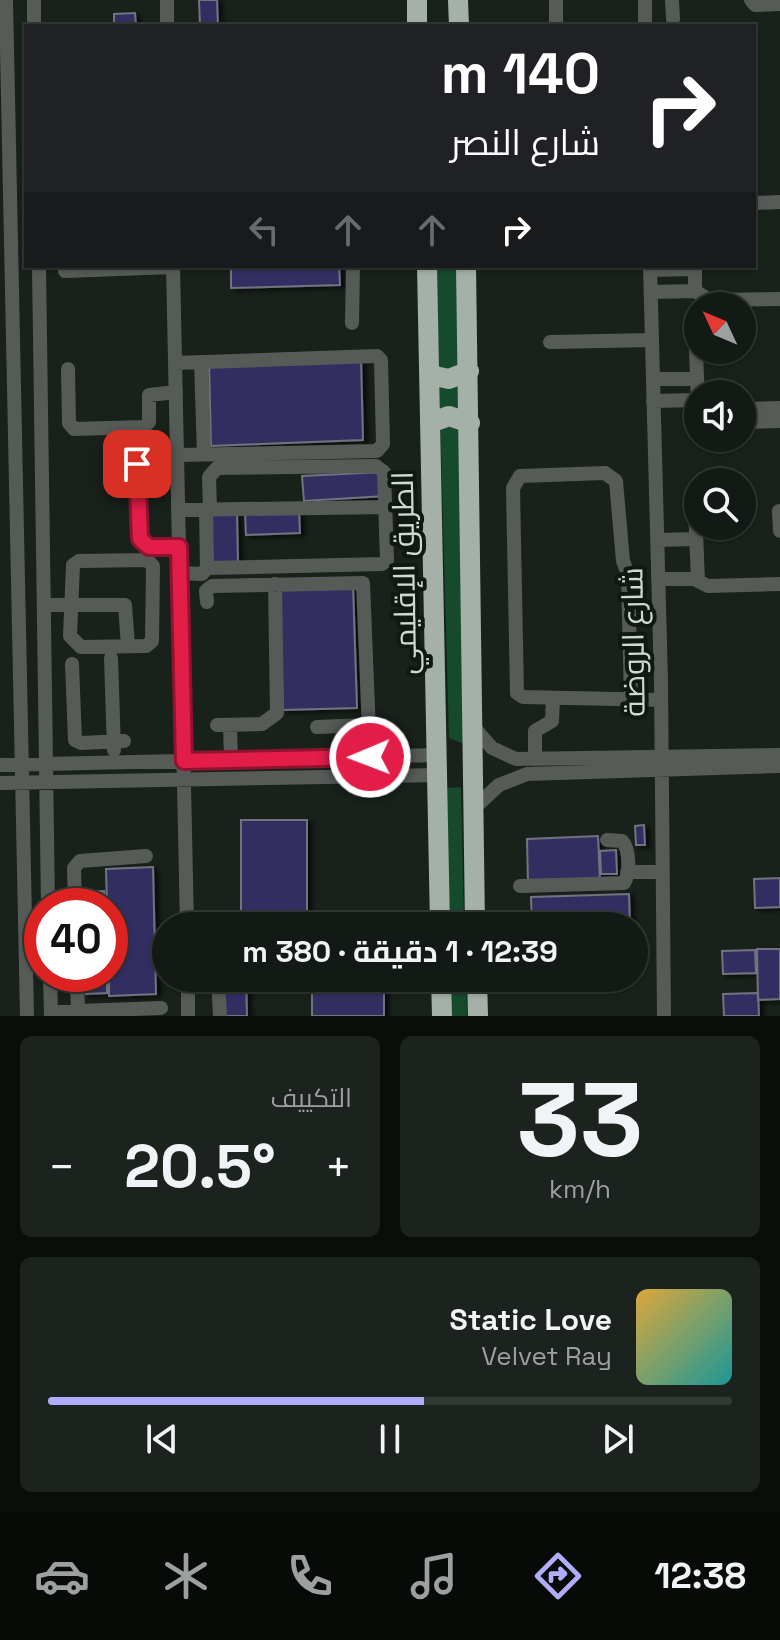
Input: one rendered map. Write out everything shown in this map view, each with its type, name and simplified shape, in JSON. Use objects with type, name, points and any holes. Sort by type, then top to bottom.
[{"type":"highway","points":[[417,0],[417,24]]},
{"type":"highway","points":[[458,0],[459,24]]},
{"type":"highway","name":"الطريق الإقليمي","points":[[427,268],[440,912]]},
{"type":"highway","points":[[466,268],[475,912]]},
{"type":"highway","points":[[430,375],[449,379],[469,371]]},
{"type":"highway","points":[[430,423],[449,416],[470,423]]},
{"type":"highway","points":[[441,992],[442,1016]]},
{"type":"highway","points":[[477,992],[478,1016]]},
{"type":"street","points":[[34,0],[34,24]]},
{"type":"street","points":[[167,0],[167,24]]},
{"type":"street","points":[[556,0],[556,24]]},
{"type":"street","points":[[645,0],[645,24]]},
{"type":"street","points":[[672,0],[673,19]]},
{"type":"street","points":[[751,0],[753,4],[780,4]]},
{"type":"street","points":[[4,2],[5,161],[19,264],[22,783],[27,1016]]},
{"type":"street","points":[[756,203],[780,202]]},
{"type":"street","points":[[39,268],[48,888]]},
{"type":"street","points":[[65,271],[130,268]]},
{"type":"street","points":[[173,268],[187,912]]},
{"type":"street","points":[[352,323],[353,268]]},
{"type":"street","name":"شارع الروضة","points":[[650,268],[661,700],[664,1016]]},
{"type":"street","points":[[695,268],[695,291]]},
{"type":"street","points":[[651,292],[695,291],[709,300],[780,299]]},
{"type":"street","points":[[550,342],[652,340]]},
{"type":"street","points":[[175,363],[375,355],[381,362],[383,444],[380,450],[177,455]]},
{"type":"street","points":[[201,362],[204,454]]},
{"type":"street","points":[[653,379],[696,379],[696,364]]},
{"type":"street","points":[[68,369],[69,423],[74,429],[144,427],[149,422],[149,395],[176,392]]},
{"type":"street","points":[[41,394],[68,394]]},
{"type":"street","points":[[653,401],[684,401]]},
{"type":"street","points":[[756,409],[780,408]]},
{"type":"street","points":[[756,422],[780,421]]},
{"type":"street","points":[[137,464],[140,539],[149,547],[179,547]]},
{"type":"street","points":[[153,570],[202,574],[207,568],[209,477],[217,468],[379,467],[384,472],[387,558],[384,563],[207,568]]},
{"type":"street","points":[[631,699],[628,574],[623,561],[618,484],[605,473],[524,475],[513,484],[516,690],[523,697],[661,700]]},
{"type":"street","points":[[178,510],[385,507]]},
{"type":"street","points":[[779,511],[780,531]]},
{"type":"street","points":[[657,540],[684,539]]},
{"type":"street","points":[[695,540],[697,579]]},
{"type":"street","points":[[147,560],[153,570],[154,635],[146,646],[81,647],[74,644],[70,636],[70,570],[77,562],[147,560]]},
{"type":"street","points":[[658,579],[697,579],[708,586],[780,584]]},
{"type":"street","points":[[207,602],[206,591],[212,586],[360,582],[365,585],[370,757]]},
{"type":"street","points":[[231,760],[224,725],[269,723],[277,713],[275,584]]},
{"type":"street","points":[[44,605],[125,605],[128,646]]},
{"type":"street","points":[[154,635],[181,635]]},
{"type":"street","points":[[111,658],[119,742],[114,762]]},
{"type":"street","points":[[72,664],[75,740],[81,743],[119,742]]},
{"type":"street","points":[[535,759],[535,731],[552,721],[553,698]]},
{"type":"street","points":[[471,724],[499,754],[516,759],[780,766]]},
{"type":"street","points":[[317,727],[369,725]]},
{"type":"street","points":[[471,811],[499,785],[515,776],[780,755]]},
{"type":"street","points":[[0,765],[370,757],[439,765]]},
{"type":"street","points":[[0,783],[185,779],[439,765]]},
{"type":"street","points":[[520,886],[622,884],[627,880],[626,845],[607,840]]},
{"type":"street","points":[[25,850],[47,849]]},
{"type":"street","points":[[47,869],[74,868],[83,859],[146,856]]},
{"type":"street","points":[[74,868],[75,888]]},
{"type":"street","points":[[627,872],[663,872]]},
{"type":"street","points":[[50,992],[51,1014],[161,1008]]},
{"type":"street","points":[[77,992],[78,1014]]},
{"type":"street","points":[[188,992],[188,1016]]},
{"type":"street","points":[[219,992],[220,1016]]},
{"type":"green space","points":[[436,268],[458,268],[465,740],[461,743],[449,738]]},
{"type":"green space","points":[[461,787],[464,912],[449,912],[447,788]]},
{"type":"green space","points":[[450,992],[466,992],[467,1016],[450,1016]]},
{"type":"building","points":[[199,0],[217,0],[218,24],[200,24]]},
{"type":"building","points":[[135,13],[136,24],[114,24],[114,14]]},
{"type":"building","points":[[231,268],[339,268],[340,285],[231,288]]},
{"type":"building","points":[[361,358],[363,440],[211,446],[209,363]]},
{"type":"building","points":[[384,472],[385,496],[304,501],[302,476]]},
{"type":"building","points":[[299,510],[300,533],[246,535],[245,512]]},
{"type":"building","points":[[237,514],[238,562],[211,563],[210,515]]},
{"type":"building","points":[[353,585],[357,708],[283,710],[279,588]]},
{"type":"building","points":[[241,820],[307,820],[307,912],[241,912]]},
{"type":"building","points":[[644,825],[645,845],[636,845],[635,826]]},
{"type":"building","points":[[598,836],[600,881],[528,884],[527,839]]},
{"type":"building","points":[[616,850],[617,874],[601,874],[600,851]]},
{"type":"building","points":[[153,867],[152,992],[156,994],[109,996],[109,992],[128,992],[128,888],[107,888],[106,869]]},
{"type":"building","points":[[780,878],[780,907],[755,908],[754,879]]},
{"type":"building","points":[[629,894],[630,912],[532,912],[531,897]]},
{"type":"building","points":[[757,949],[780,949],[780,999],[758,1000]]},
{"type":"building","points":[[755,950],[756,973],[723,974],[722,951]]},
{"type":"building","points":[[223,992],[246,992],[247,1016],[224,1016]]},
{"type":"building","points":[[312,992],[384,992],[384,1016],[312,1016]]},
{"type":"building","points":[[758,993],[759,1016],[724,1016],[723,994]]},
{"type":"route","points":[[137,464],[139,535],[142,543],[149,547],[179,547],[184,761],[370,757]]}]
